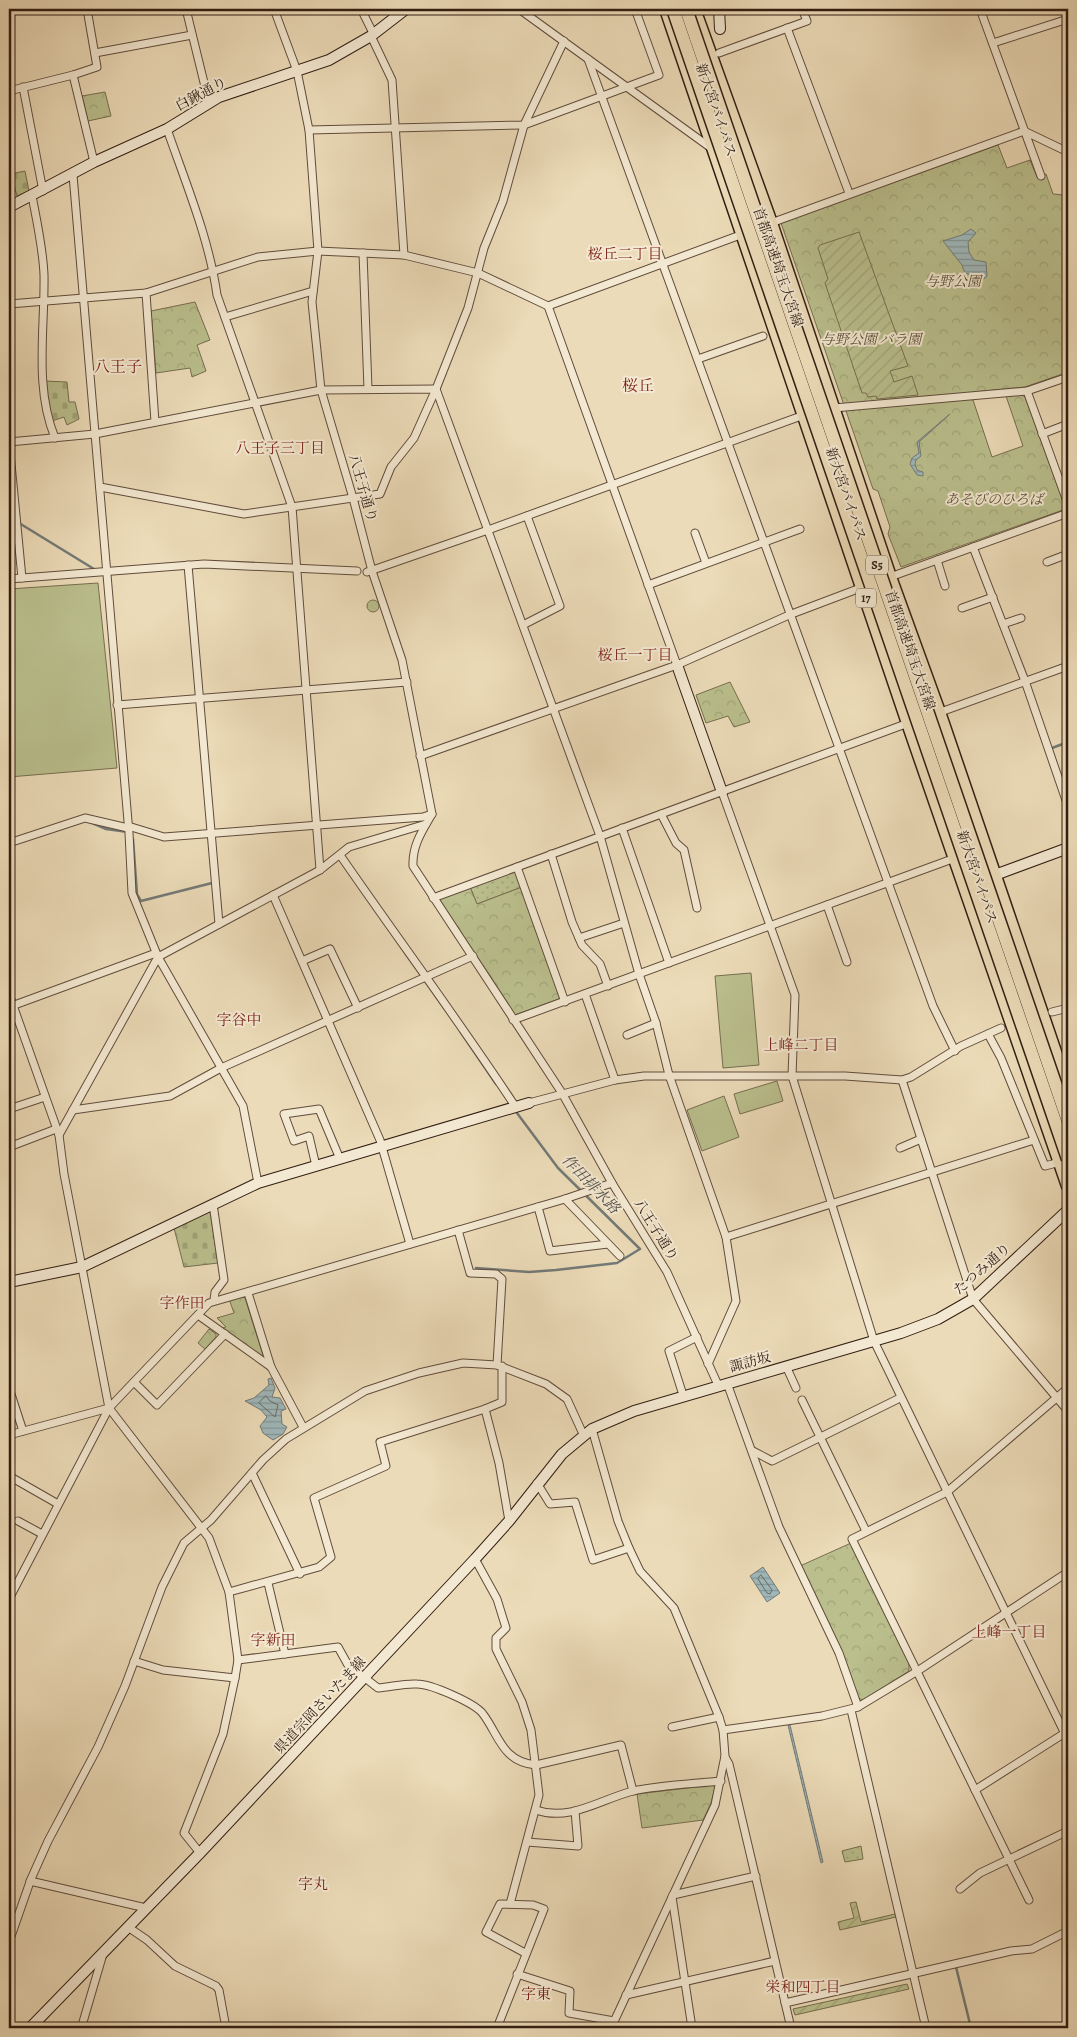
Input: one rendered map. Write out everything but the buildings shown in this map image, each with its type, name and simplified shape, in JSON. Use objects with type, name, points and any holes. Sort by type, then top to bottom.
[{"type":"highway","name":"新大宮バイパス","points":[[666,9],[908,723],[1064,1160],[1068,1186]]},
{"type":"highway","name":"首都高速埼玉大宮線","points":[[673,9],[1064,1160]]},
{"type":"highway","name":"首都高速埼玉大宮線","points":[[686,9],[1068,1121]]},
{"type":"highway","name":"新大宮バイパス","points":[[694,9],[770,223],[890,577],[939,712],[1068,1090]]},
{"type":"main road","name":"白鍬通り","points":[[9,207],[73,175],[94,162],[167,129],[209,103],[230,93],[328,60],[372,34],[406,9]]},
{"type":"main road","points":[[718,9],[720,30]]},
{"type":"main road","points":[[677,665],[722,792]]},
{"type":"main road","points":[[995,875],[1068,848]]},
{"type":"main road","points":[[9,1282],[82,1267],[258,1184],[529,1103]]},
{"type":"main road","name":"たつみ通り","points":[[874,1341],[920,1327],[973,1299],[1068,1210]]},
{"type":"main road","name":"諏訪坂","points":[[634,1411],[874,1341]]},
{"type":"main road","name":"県道宗岡さいたま線","points":[[30,2028],[200,1853],[475,1559],[509,1521],[552,1464],[588,1431],[634,1411]]},
{"type":"street","points":[[9,91],[97,67],[87,9]]},
{"type":"street","points":[[186,9],[209,103]]},
{"type":"street","name":"八王子通り","points":[[274,9],[297,71],[309,130],[318,252],[312,302],[321,390],[353,498],[369,572],[396,643],[407,682],[432,814]]},
{"type":"street","points":[[361,9],[392,80],[404,254]]},
{"type":"street","points":[[519,9],[714,150]]},
{"type":"street","points":[[309,130],[524,125],[659,75],[635,9]]},
{"type":"street","points":[[719,53],[807,21],[802,9]]},
{"type":"street","points":[[980,9],[1041,176]]},
{"type":"street","points":[[993,43],[1068,19]]},
{"type":"street","points":[[787,28],[849,193]]},
{"type":"street","points":[[95,53],[192,35]]},
{"type":"street","points":[[100,487],[244,514],[380,494],[392,467],[414,438],[436,389],[468,308],[484,248],[503,201],[524,125],[564,41]]},
{"type":"street","points":[[588,59],[887,883],[933,1006],[955,1051]]},
{"type":"street","points":[[73,75],[94,162]]},
{"type":"street","points":[[24,87],[43,190]]},
{"type":"street","points":[[167,129],[214,270],[217,295],[292,507],[320,870]]},
{"type":"street","points":[[770,223],[1024,130],[1068,152]]},
{"type":"street","points":[[73,175],[107,570],[132,893],[157,955],[242,1106],[258,1184]]},
{"type":"street","points":[[32,196],[39,230],[44,301],[42,379],[51,427],[55,438]]},
{"type":"street","points":[[548,306],[662,262],[742,234]]},
{"type":"street","points":[[9,304],[146,293],[258,257],[318,252],[404,254],[478,273],[548,306],[611,486],[677,665]]},
{"type":"street","points":[[363,253],[368,389]]},
{"type":"street","points":[[225,317],[313,291]]},
{"type":"street","points":[[146,293],[155,422]]},
{"type":"street","points":[[698,359],[763,336]]},
{"type":"street","points":[[834,408],[1027,391],[1068,377]]},
{"type":"street","points":[[22,578],[9,442],[95,434],[321,390],[436,389]]},
{"type":"street","points":[[436,389],[600,836],[639,974],[656,1023],[669,1075],[726,1237],[736,1301],[708,1364]]},
{"type":"street","points":[[1027,391],[1068,504]]},
{"type":"street","points":[[369,572],[804,415]]},
{"type":"street","points":[[1042,434],[1068,424]]},
{"type":"street","points":[[890,577],[1068,513]]},
{"type":"street","points":[[523,625],[560,606],[527,516]]},
{"type":"street","points":[[648,585],[800,529]]},
{"type":"street","points":[[695,533],[706,563]]},
{"type":"street","points":[[973,547],[1025,681],[1068,806]]},
{"type":"street","points":[[1047,562],[1068,554]]},
{"type":"street","points":[[937,560],[945,586]]},
{"type":"street","points":[[9,579],[188,565],[296,567],[357,571]]},
{"type":"street","points":[[188,565],[219,924]]},
{"type":"street","points":[[420,756],[677,665],[789,615],[863,587]]},
{"type":"street","points":[[962,608],[993,597]]},
{"type":"street","points":[[1003,624],[1021,618]]},
{"type":"street","points":[[432,814],[416,841],[413,861],[433,898],[1068,666]]},
{"type":"street","points":[[117,705],[407,682]]},
{"type":"street","points":[[722,792],[795,995],[792,1076],[874,1341],[1006,1614],[1066,1732],[1068,1740]]},
{"type":"street","points":[[9,843],[85,818],[164,837],[423,817],[432,814]]},
{"type":"street","points":[[661,814],[676,843],[684,850],[697,908]]},
{"type":"street","points":[[11,1007],[157,955],[320,870],[349,847],[426,824]]},
{"type":"street","points":[[622,828],[669,963]]},
{"type":"street","points":[[551,854],[578,938],[582,946],[600,964],[608,986]]},
{"type":"street","points":[[340,855],[408,954],[427,976],[515,1106]]},
{"type":"street","points":[[513,1020],[955,858]]},
{"type":"street","points":[[517,867],[565,1002]]},
{"type":"street","points":[[273,895],[380,1140],[380,1147],[410,1244]]},
{"type":"street","name":"八王子通り","points":[[433,898],[562,1093],[612,1183],[667,1272],[708,1364],[722,1384],[752,1451],[779,1527],[839,1653],[858,1707]]},
{"type":"street","points":[[827,905],[847,962]]},
{"type":"street","points":[[578,938],[624,922]]},
{"type":"street","points":[[302,961],[330,949],[358,1008]]},
{"type":"street","points":[[9,1147],[58,1132],[73,1110],[157,955]]},
{"type":"street","points":[[73,1110],[170,1096],[222,1068],[472,956]]},
{"type":"street","points":[[9,994],[11,1007],[58,1132],[64,1174],[109,1408],[209,1538],[229,1592],[238,1660],[235,1678],[223,1734],[184,1834],[200,1853]]},
{"type":"street","points":[[585,994],[615,1080]]},
{"type":"street","points":[[1052,1012],[1068,1008]]},
{"type":"street","points":[[628,1035],[656,1023]]},
{"type":"street","points":[[529,1103],[615,1080],[669,1075],[792,1076],[902,1080],[911,1077],[955,1051],[1001,1028]]},
{"type":"street","points":[[988,1034],[1001,1058],[1045,1166],[1064,1160]]},
{"type":"street","points":[[902,1080],[973,1299],[1068,1411]]},
{"type":"street","points":[[9,1109],[45,1097]]},
{"type":"street","points":[[316,1166],[309,1136],[294,1141],[284,1114],[319,1109],[340,1159]]},
{"type":"street","points":[[900,1148],[922,1139]]},
{"type":"street","points":[[726,1237],[1034,1140]]},
{"type":"street","points":[[9,1596],[109,1408],[214,1300],[243,1292],[248,1293],[565,1200],[612,1183]]},
{"type":"street","points":[[565,1200],[620,1256]]},
{"type":"street","points":[[213,1204],[224,1280],[215,1292],[214,1300]]},
{"type":"street","points":[[538,1207],[550,1251],[608,1244]]},
{"type":"street","points":[[229,1592],[300,1574],[319,1567],[331,1557],[314,1498],[368,1472],[386,1466],[380,1442],[502,1402],[500,1366],[502,1279],[496,1274],[470,1273],[458,1230]]},
{"type":"street","points":[[248,1293],[271,1367],[303,1427]]},
{"type":"street","points":[[198,1315],[271,1367]]},
{"type":"street","points":[[134,1382],[156,1405],[225,1334]]},
{"type":"street","points":[[683,1396],[669,1351],[697,1337]]},
{"type":"street","points":[[9,1942],[30,1881],[48,1840],[98,1747],[173,1563],[184,1543],[201,1528],[286,1439],[303,1427],[349,1399],[389,1382],[463,1363],[500,1366],[546,1384],[567,1399],[588,1431],[618,1521],[640,1571],[674,1608],[723,1730],[725,1756],[715,1805],[613,2025],[569,2013],[570,1991],[517,1974]]},
{"type":"street","points":[[786,1366],[796,1388]]},
{"type":"street","points":[[9,1388],[23,1431]]},
{"type":"street","points":[[1029,1900],[852,1539],[947,1492],[1068,1388]]},
{"type":"street","points":[[752,1451],[772,1461],[900,1398]]},
{"type":"street","points":[[802,1400],[866,1532]]},
{"type":"street","points":[[9,1435],[109,1408]]},
{"type":"street","points":[[485,1409],[499,1463],[509,1521]]},
{"type":"street","points":[[252,1473],[300,1574]]},
{"type":"street","points":[[9,1476],[58,1504]]},
{"type":"street","points":[[537,1483],[550,1504],[575,1502],[593,1560],[629,1548]]},
{"type":"street","points":[[18,1521],[42,1534]]},
{"type":"street","points":[[475,1559],[497,1599],[506,1628],[496,1638],[496,1649],[522,1702],[531,1730],[540,1795],[510,1904]]},
{"type":"street","points":[[723,1730],[850,1710],[858,1707],[916,1672],[1068,1572]]},
{"type":"street","points":[[268,1583],[285,1654]]},
{"type":"street","points":[[238,1660],[338,1647],[348,1665],[378,1688],[418,1684],[461,1699],[482,1712],[501,1747],[529,1764],[536,1765],[621,1745],[633,1791]]},
{"type":"street","points":[[134,1661],[163,1670],[235,1678]]},
{"type":"street","points":[[850,1710],[926,2028]]},
{"type":"street","points":[[672,1727],[719,1717]]},
{"type":"street","points":[[975,1790],[1066,1732]]},
{"type":"street","points":[[725,1756],[729,1764],[791,2028]]},
{"type":"street","points":[[536,1810],[544,1813],[575,1811],[633,1791],[721,1781]]},
{"type":"street","points":[[527,1842],[578,1846],[575,1811]]},
{"type":"street","points":[[960,1889],[980,1873],[1068,1831]]},
{"type":"street","points":[[673,1896],[756,1876]]},
{"type":"street","points":[[30,1881],[146,1908]]},
{"type":"street","points":[[673,1896],[692,2028]]},
{"type":"street","points":[[497,2028],[544,1908],[533,1905],[500,1904],[486,1932],[525,1953]]},
{"type":"street","points":[[128,1927],[147,1940],[175,1966],[216,1986],[219,1990],[226,2028]]},
{"type":"street","points":[[786,2003],[1011,1951],[1032,1949],[1068,1931]]},
{"type":"street","points":[[83,2028],[82,2022],[98,1974],[103,1951]]},
{"type":"street","points":[[626,1995],[776,1961]]},
{"type":"green space","points":[[105,92],[111,116],[88,121],[82,96]]},
{"type":"green space","name":"与野公園","points":[[998,145],[1007,168],[1030,160],[1037,177],[1046,174],[1053,194],[1063,195],[1068,199],[1068,372],[1025,387],[974,392],[973,400],[992,457],[1023,446],[1006,396],[1022,395],[1025,397],[1065,506],[1063,510],[901,567],[888,534],[890,527],[878,491],[873,489],[781,223]]},
{"type":"green space","points":[[25,171],[29,191],[17,196],[11,174]]},
{"type":"green space","name":"与野公園 バラ園","points":[[859,232],[908,366],[890,371],[894,382],[912,376],[918,395],[877,399],[876,396],[868,397],[866,393],[862,393],[825,283],[828,279],[818,248],[820,245]]},
{"type":"green space","points":[[195,302],[210,340],[197,345],[206,371],[192,377],[190,368],[156,373],[151,311]]},
{"type":"green space","points":[[44,381],[67,382],[69,402],[75,402],[79,419],[67,425],[64,417],[52,421]]},
{"type":"green space","points":[[98,583],[117,768],[9,777],[9,589]]},
{"type":"green space","points":[[373,600],[379,606],[373,612],[367,606]]},
{"type":"green space","points":[[730,682],[750,722],[734,727],[728,716],[706,723],[696,695]]},
{"type":"green space","points":[[516,871],[522,887],[477,904],[470,887]]},
{"type":"green space","points":[[470,887],[477,904],[522,887],[560,994],[559,999],[512,1016],[491,977],[438,901],[439,897]]},
{"type":"green space","points":[[751,973],[759,1065],[723,1068],[715,976]]},
{"type":"green space","points":[[777,1081],[783,1101],[740,1114],[734,1094]]},
{"type":"green space","points":[[724,1096],[739,1137],[702,1151],[687,1110]]},
{"type":"green space","points":[[210,1211],[218,1263],[184,1267],[174,1228]]},
{"type":"green space","points":[[242,1296],[245,1298],[263,1355],[260,1357],[222,1328],[226,1327],[217,1318],[234,1313],[229,1299]]},
{"type":"green space","points":[[209,1329],[216,1334],[216,1337],[205,1349],[198,1343]]},
{"type":"green space","points":[[851,1543],[909,1660],[909,1671],[863,1700],[858,1698],[800,1566]]},
{"type":"green space","points":[[713,1785],[715,1788],[711,1803],[703,1820],[642,1828],[637,1794]]},
{"type":"green space","points":[[861,1846],[863,1859],[845,1862],[842,1851]]},
{"type":"green space","points":[[856,1902],[861,1922],[895,1914],[896,1917],[840,1930],[838,1922],[854,1918],[850,1903]]},
{"type":"green space","points":[[907,1984],[909,1989],[795,2015],[793,2009]]},
{"type":"water","points":[[971,229],[976,233],[968,242],[969,252],[974,260],[986,262],[987,276],[984,279],[965,273],[962,265],[943,241],[962,235]]},
{"type":"water","points":[[950,414],[919,442],[921,456],[916,460],[915,464],[917,470],[923,472],[923,476],[917,475],[910,464],[912,458],[919,453],[917,442]]},
{"type":"water","points":[[271,1378],[275,1388],[272,1397],[280,1398],[286,1409],[281,1411],[282,1424],[287,1427],[283,1434],[273,1440],[263,1433],[260,1426],[267,1417],[261,1410],[245,1401],[254,1398],[269,1385],[268,1379]]},
{"type":"water","points":[[763,1567],[780,1593],[767,1602],[750,1576]]},
{"type":"water","points":[[788,1725],[790,1725],[823,1862],[821,1863]]},
{"type":"waterway","points":[[19,523],[94,569]]},
{"type":"waterway","points":[[1052,748],[1068,742]]},
{"type":"waterway","points":[[1065,806],[1068,814]]},
{"type":"waterway","points":[[90,822],[106,829],[128,832]]},
{"type":"waterway","points":[[133,839],[137,894],[141,901],[212,883]]},
{"type":"waterway","name":"作田排水路","points":[[460,1031],[496,1084]]},
{"type":"waterway","name":"作田排水路","points":[[476,1268],[529,1272],[617,1263],[640,1249],[558,1168],[514,1109]]},
{"type":"waterway","points":[[956,1967],[971,2028]]},
{"type":"district","name":"桜丘二丁目","points":[[625,254]]},
{"type":"district","name":"八王子","points":[[118,367]]},
{"type":"district","name":"桜丘","points":[[638,386]]},
{"type":"district","name":"八王子三丁目","points":[[280,448]]},
{"type":"district","name":"桜丘一丁目","points":[[635,655]]},
{"type":"district","name":"字谷中","points":[[239,1020]]},
{"type":"district","name":"上峰二丁目","points":[[801,1045]]},
{"type":"district","name":"字作田","points":[[182,1303]]},
{"type":"district","name":"上峰一丁目","points":[[1009,1632]]},
{"type":"district","name":"字新田","points":[[273,1640]]},
{"type":"district","name":"字丸","points":[[313,1884]]},
{"type":"district","name":"栄和四丁目","points":[[803,1987]]},
{"type":"district","name":"字東","points":[[536,1994]]},
{"type":"park label","name":"あそびのひろば","points":[[994,499]]}]
